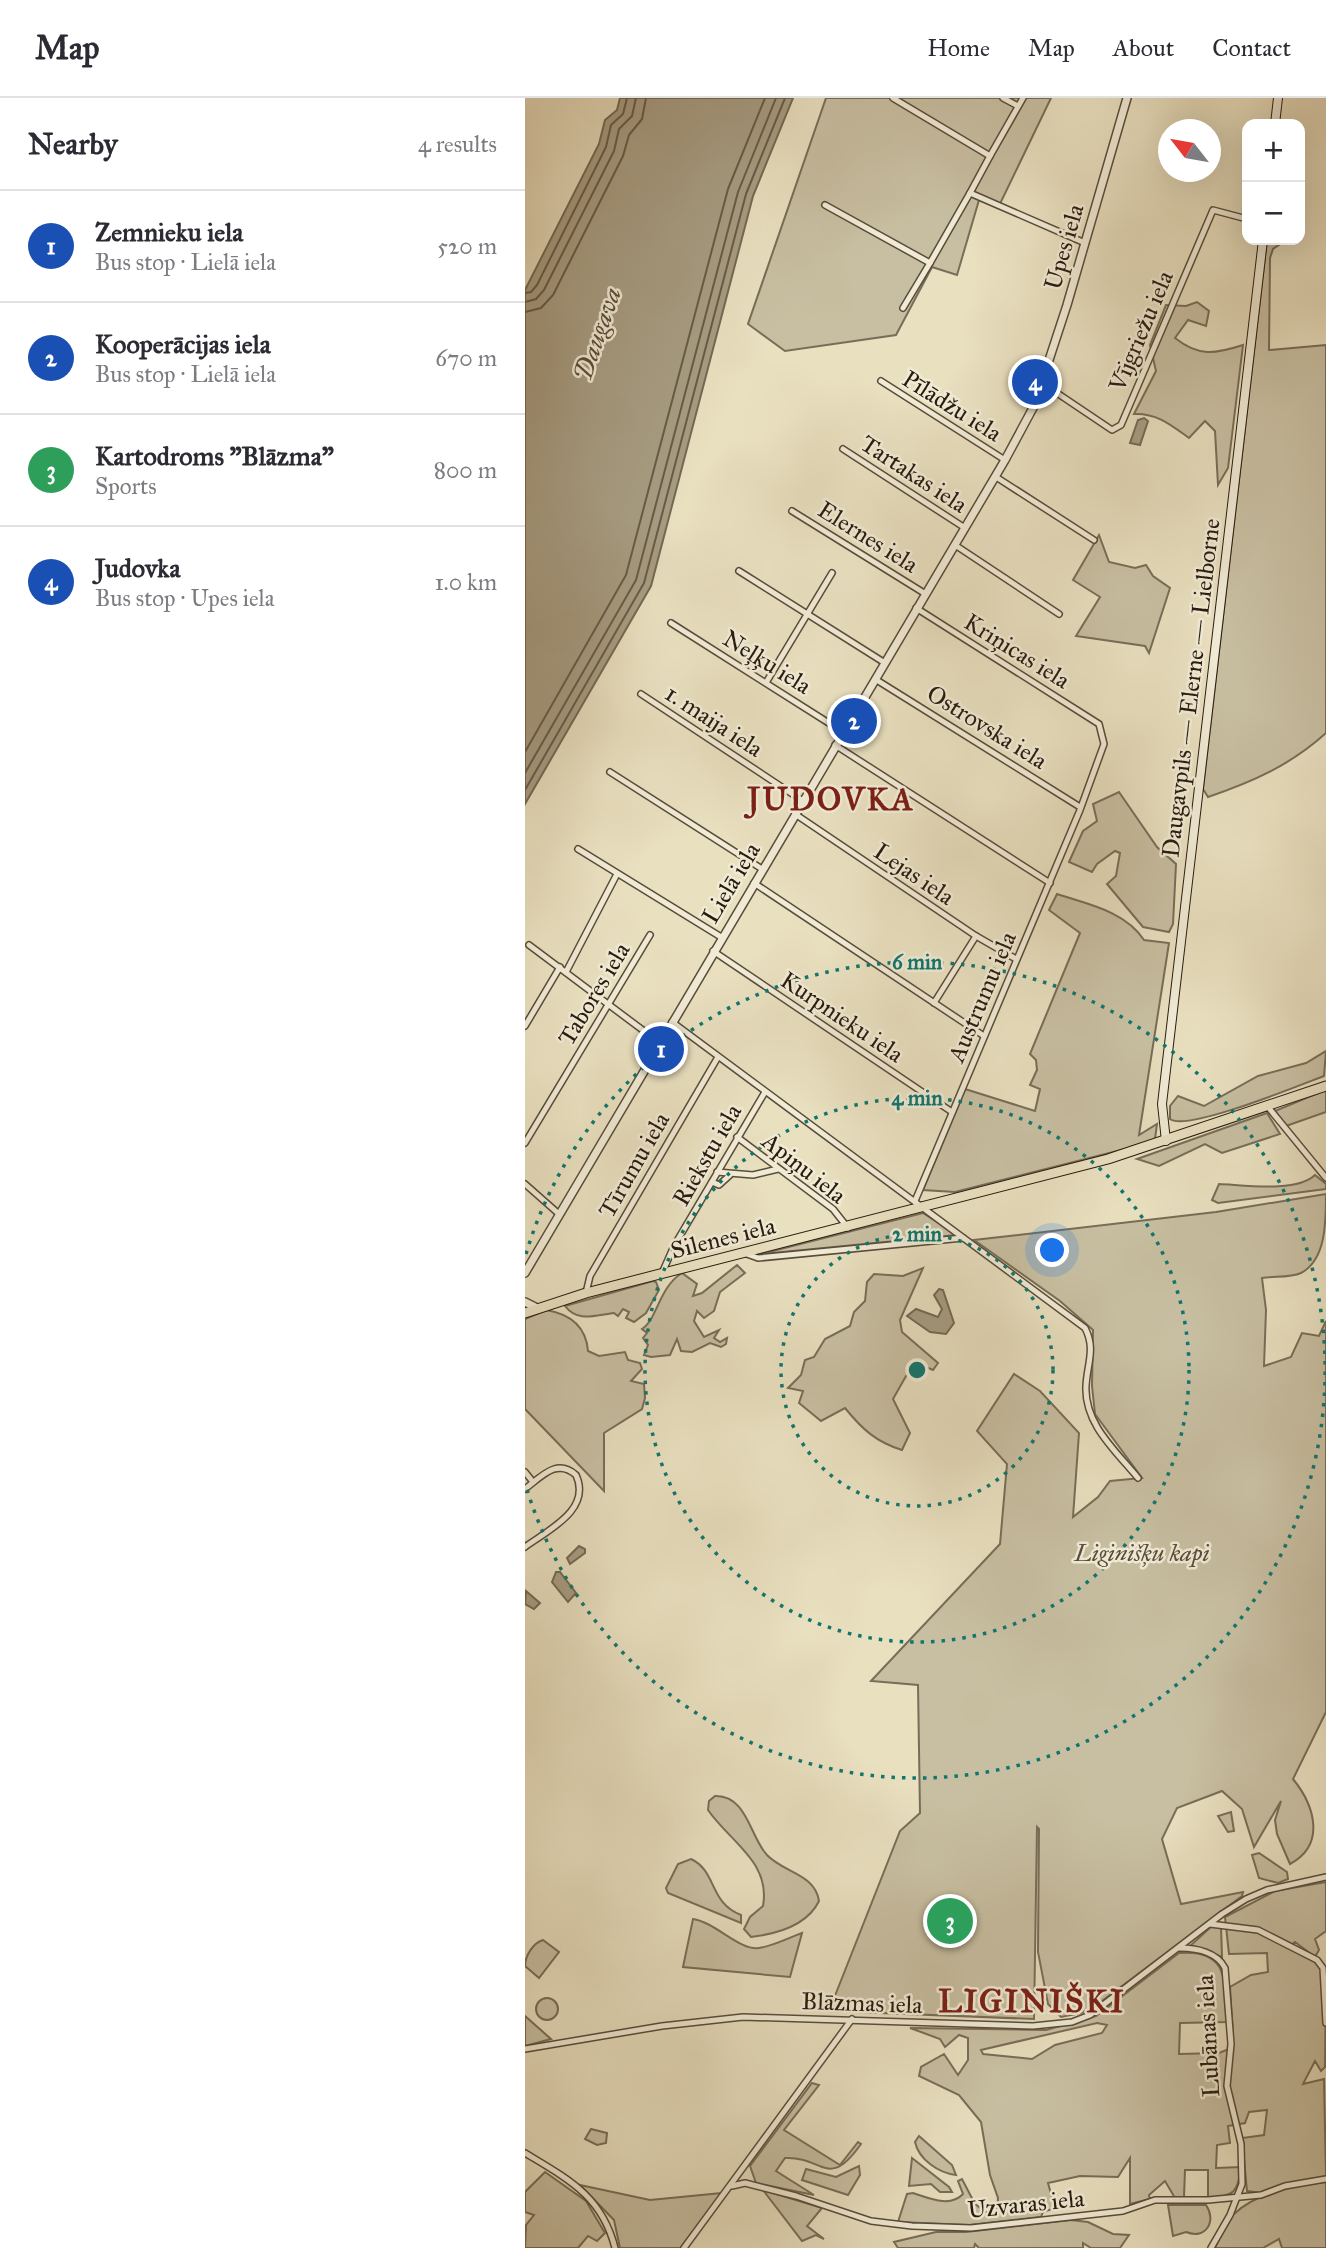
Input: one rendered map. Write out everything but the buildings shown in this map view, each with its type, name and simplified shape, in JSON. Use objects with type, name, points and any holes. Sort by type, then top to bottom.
[{"type":"main road","points":[[1276,119],[1278,98]]},
{"type":"main road","name":"Daugavpils — Elerne — Lielborne","points":[[1166,1141],[1162,1104],[1261,245]]},
{"type":"main road","name":"Silenes iela","points":[[525,1313],[586,1293],[848,1227],[1166,1141],[1326,1086]]},
{"type":"street","points":[[893,98],[990,156]]},
{"type":"street","points":[[1003,98],[1018,107]]},
{"type":"street","points":[[903,308],[1023,98]]},
{"type":"street","name":"Upes iela","points":[[1034,406],[1127,98]]},
{"type":"street","points":[[970,193],[1085,243]]},
{"type":"street","points":[[825,205],[930,263]]},
{"type":"street","name":"Vījgriežu iela","points":[[1054,391],[1112,430],[1121,425],[1213,210],[1242,218]]},
{"type":"street","points":[[1034,406],[1054,391],[1052,382],[1045,374]]},
{"type":"street","name":"Pīlādžu iela","points":[[881,381],[1006,460]]},
{"type":"street","name":"Lielā iela","points":[[525,1273],[924,593],[1006,460],[1034,406]]},
{"type":"street","name":"Tartakas iela","points":[[843,449],[965,528]]},
{"type":"street","points":[[996,477],[1094,540]]},
{"type":"street","name":"Elernes iela","points":[[792,511],[924,593]]},
{"type":"street","points":[[955,545],[1059,614]]},
{"type":"street","points":[[739,571],[885,663]]},
{"type":"street","points":[[767,681],[832,573]]},
{"type":"street","name":"Kriņicas iela","points":[[916,608],[1099,724]]},
{"type":"street","name":"Neļķu iela","points":[[671,623],[767,681],[843,732]]},
{"type":"street","name":"Ostrovska iela","points":[[875,679],[1080,807]]},
{"type":"street","name":"1. maija iela","points":[[641,694],[803,801]]},
{"type":"street","name":"Austrumu iela","points":[[923,1205],[952,1112],[1050,883],[1104,744],[1099,724]]},
{"type":"street","points":[[835,745],[1050,883]]},
{"type":"street","points":[[610,772],[762,869]]},
{"type":"street","name":"Lejas iela","points":[[795,814],[975,936],[1016,959]]},
{"type":"street","points":[[578,849],[721,937]]},
{"type":"street","points":[[566,972],[617,874]]},
{"type":"street","points":[[754,883],[984,1036]]},
{"type":"street","name":"Tabores iela","points":[[525,1143],[650,935]]},
{"type":"street","points":[[934,1003],[975,936]]},
{"type":"street","points":[[529,945],[660,1043]]},
{"type":"street","name":"Kurpnieku iela","points":[[713,951],[952,1112]]},
{"type":"street","points":[[525,1026],[560,967]]},
{"type":"street","points":[[672,1022],[923,1205],[1085,1328],[1092,1348],[1086,1386],[1094,1425],[1138,1478]]},
{"type":"street","name":"Tīrumu iela","points":[[586,1293],[590,1276],[718,1057]]},
{"type":"street","name":"Riekstu iela","points":[[662,1273],[674,1246],[765,1092]]},
{"type":"street","points":[[1268,1107],[1326,1178]]},
{"type":"street","name":"Apiņu iela","points":[[737,1137],[834,1209],[848,1227]]},
{"type":"street","points":[[717,1172],[730,1175],[778,1169]]},
{"type":"street","points":[[712,1182],[719,1185],[730,1175]]},
{"type":"street","points":[[525,1184],[559,1214]]},
{"type":"street","points":[[742,1253],[758,1258],[963,1238]]},
{"type":"street","points":[[525,1302],[538,1308]]},
{"type":"street","points":[[525,1489],[552,1468],[562,1467],[576,1475],[580,1490],[572,1511],[525,1547]]},
{"type":"street","points":[[525,1472],[533,1482]]},
{"type":"street","name":"Blāzmas iela","points":[[525,2049],[663,2026],[743,2017],[1033,2026],[1072,2022],[1090,2015],[1246,1899],[1267,1890],[1326,1877]]},
{"type":"street","points":[[1210,1924],[1258,1930],[1299,1949],[1317,1961],[1323,1968],[1326,2023]]},
{"type":"street","name":"Lubānas iela","points":[[1177,1948],[1209,1954],[1221,1961],[1225,1968],[1231,2044],[1227,2086],[1229,2106],[1238,2127],[1242,2165],[1238,2196]]},
{"type":"street","points":[[684,2248],[852,2020]]},
{"type":"street","points":[[525,2153],[567,2178],[586,2194],[609,2225],[615,2248]]},
{"type":"street","name":"Uzvaras iela","points":[[732,2186],[745,2183],[796,2196],[871,2221],[971,2228],[1123,2211],[1155,2200],[1208,2200],[1261,2195],[1285,2186],[1326,2179]]},
{"type":"street","points":[[1211,2248],[1238,2196]]},
{"type":"green space","points":[[826,98],[1051,98],[998,208],[979,200],[957,275],[932,267],[896,335],[785,351],[748,324]]},
{"type":"green space","points":[[1266,245],[1279,245],[1273,249],[1270,258],[1269,350],[1326,345],[1326,733],[1299,754],[1240,785],[1208,797],[1203,789]]},
{"type":"green space","points":[[1197,302],[1209,311],[1206,326],[1188,320],[1175,338],[1192,348],[1208,352],[1243,345],[1228,468],[1218,485],[1215,431],[1205,421],[1189,438],[1157,418],[1134,414],[1156,371],[1150,345],[1166,305],[1186,306]]},
{"type":"green space","points":[[1099,535],[1109,562],[1135,568],[1146,565],[1153,576],[1170,588],[1149,653],[1145,646],[1076,636],[1100,597],[1073,580]]},
{"type":"green space","points":[[1119,792],[1157,847],[1176,864],[1173,924],[1169,932],[1143,927],[1107,884],[1116,876],[1120,853],[1115,851],[1097,864],[1092,872],[1069,862],[1083,831],[1097,821],[1093,804]]},
{"type":"green space","points":[[1057,894],[1116,915],[1136,930],[1144,940],[1169,943],[1139,1135],[1157,1124],[1155,1139],[955,1192],[923,1190],[965,1089],[1035,1111],[1040,1089],[1030,1085],[1037,1070],[1036,1060],[1030,1054],[1080,933],[1049,910]]},
{"type":"green space","points":[[1326,1051],[1324,1076],[1219,1113],[1197,1119],[1170,1119],[1170,1106],[1178,1096],[1204,1106],[1258,1076],[1306,1063]]},
{"type":"green space","points":[[1326,1090],[1326,1112],[1286,1126],[1275,1111]]},
{"type":"green space","points":[[1267,1113],[1280,1134],[1222,1153],[1205,1144],[1159,1166],[1137,1159]]},
{"type":"green space","points":[[1315,1175],[1326,1184],[1326,1189],[1218,1203],[1212,1200],[1219,1184],[1283,1186],[1306,1181]]},
{"type":"green space","name":"Liginišķu kapi","points":[[1326,1194],[1323,1239],[1320,1250],[1309,1267],[1297,1275],[1262,1278],[1266,1310],[1264,1366],[1291,1357],[1302,1333],[1319,1336],[1326,1321],[1326,1712],[1293,1779],[1311,1813],[1313,1836],[1309,1846],[1290,1864],[1277,1834],[1275,1820],[1281,1801],[1254,1847],[1242,1809],[1222,1791],[1177,1808],[1162,1839],[1181,1904],[1243,1892],[1242,1896],[1098,2004],[1081,2013],[1061,2017],[1048,2004],[1038,1952],[1037,1827],[1034,2019],[829,2011],[900,1831],[920,1813],[918,1685],[871,1681],[1000,1544],[1007,1464],[977,1431],[1014,1374],[1040,1391],[1079,1433],[1073,1517],[1098,1497],[1110,1481],[1142,1478],[1095,1414],[1092,1386],[1093,1330],[1060,1301],[974,1240],[1216,1212]]},
{"type":"green space","points":[[923,1213],[957,1235],[761,1254]]},
{"type":"green space","points":[[737,1265],[745,1273],[720,1292],[714,1311],[704,1318],[697,1311],[694,1321],[704,1337],[719,1330],[714,1338],[720,1342],[727,1338],[726,1344],[721,1347],[710,1343],[692,1352],[681,1351],[677,1339],[670,1355],[644,1355],[648,1345],[643,1338],[647,1333],[642,1329],[674,1279],[682,1273],[697,1284],[693,1296],[702,1293]]},
{"type":"green space","points":[[923,1268],[900,1320],[902,1332],[938,1363],[933,1370],[914,1362],[893,1399],[910,1433],[902,1450],[870,1434],[845,1408],[821,1421],[799,1403],[803,1391],[788,1388],[801,1375],[805,1360],[814,1357],[825,1339],[850,1326],[854,1312],[865,1301],[867,1282],[874,1274],[903,1276]]},
{"type":"green space","points":[[653,1281],[659,1290],[646,1313],[634,1322],[626,1318],[629,1312],[623,1309],[618,1316],[614,1313],[587,1317],[575,1315],[565,1306]]},
{"type":"green space","points":[[546,1310],[569,1318],[575,1323],[584,1335],[588,1351],[599,1356],[625,1352],[628,1360],[640,1363],[642,1369],[631,1381],[644,1384],[645,1398],[642,1409],[604,1433],[604,1491],[525,1409],[525,1319]]},
{"type":"green space","points":[[715,1796],[734,1802],[747,1818],[767,1855],[812,1885],[819,1901],[814,1910],[799,1923],[770,1934],[751,1937],[744,1929],[750,1917],[763,1906],[761,1877],[747,1854],[708,1810],[709,1801]]},
{"type":"green space","points":[[1231,1812],[1234,1831],[1228,1832],[1218,1816]]},
{"type":"green space","points":[[1259,1853],[1287,1872],[1288,1879],[1278,1883],[1259,1878],[1252,1855]]},
{"type":"green space","points":[[691,1859],[705,1871],[723,1903],[741,1915],[741,1923],[668,1893],[666,1888],[678,1864]]},
{"type":"green space","points":[[1326,1882],[1326,1931],[1315,1939],[1319,1950],[1315,1957],[1295,1942],[1290,1946],[1318,1964],[1326,1977],[1325,2067],[1321,2071],[1315,2061],[1303,2084],[1324,2079],[1326,2176],[1261,2193],[1247,2191],[1242,2138],[1264,2135],[1267,2110],[1249,2112],[1245,2123],[1228,2126],[1230,2143],[1217,2145],[1216,2168],[1241,2167],[1236,2188],[1224,2196],[1208,2198],[1208,2170],[1185,2170],[1184,2197],[1175,2198],[1165,2181],[1149,2195],[1150,2199],[1130,2204],[1130,2158],[1118,2177],[1080,2176],[1048,2183],[1055,2208],[1043,2212],[1041,2217],[969,2225],[898,2222],[907,2194],[913,2193],[939,2201],[952,2200],[963,2194],[958,2181],[962,2179],[975,2204],[986,2212],[997,2211],[998,2198],[990,2175],[981,2122],[959,2095],[919,2076],[921,2067],[944,2054],[958,2075],[968,2060],[968,2038],[959,2035],[945,2047],[940,2039],[910,2028],[1046,2030],[1096,2016],[1179,1953],[1196,1953],[1208,1957],[1221,1971],[1227,2022],[1180,2023],[1179,2054],[1219,2053],[1229,2049],[1233,2036],[1230,1987],[1251,1975],[1268,1972],[1267,1953],[1229,1954],[1225,1917],[1275,1891]],"holes":[[[1097,2023],[1107,2025],[1102,2033],[1055,2045],[1032,2059],[983,2054],[981,2050]]]},
{"type":"green space","points":[[693,1919],[710,1925],[752,1948],[770,1946],[802,1933],[790,1977],[683,1967]]},
{"type":"green space","points":[[1213,1925],[1221,1926],[1222,1957],[1190,1946]]},
{"type":"green space","points":[[543,1940],[559,1952],[539,1978],[525,1966],[525,1962],[533,1947]]},
{"type":"green space","points":[[547,1998],[555,2001],[558,2009],[555,2017],[547,2020],[539,2017],[536,2009],[539,2001]]},
{"type":"green space","points":[[525,2016],[551,2039],[525,2046]]},
{"type":"green space","points":[[812,2083],[819,2085],[784,2130],[840,2165],[858,2142],[861,2144],[841,2166],[832,2169],[785,2158],[776,2171],[814,2195],[756,2183],[750,2166]]},
{"type":"green space","points":[[591,2129],[607,2133],[606,2143],[597,2145],[585,2139]]},
{"type":"green space","points":[[919,2136],[952,2165],[956,2175],[943,2172],[925,2160],[915,2142]]},
{"type":"green space","points":[[912,2158],[952,2192],[940,2192],[931,2184],[909,2186]]},
{"type":"green space","points":[[859,2166],[860,2175],[848,2195],[802,2180],[806,2169],[836,2177]]},
{"type":"green space","points":[[545,2172],[586,2201],[605,2233],[597,2241],[588,2236],[578,2248],[525,2248],[526,2225],[534,2215],[525,2212],[525,2192]]},
{"type":"green space","points":[[1326,2182],[1326,2248],[1282,2248],[1279,2239],[1263,2248],[1215,2248],[1231,2218],[1243,2206],[1265,2195],[1289,2188]]},
{"type":"green space","points":[[580,2185],[650,2200],[722,2193],[680,2248],[620,2248],[614,2220]]},
{"type":"green space","points":[[763,2190],[822,2208],[807,2226],[824,2239],[816,2235],[802,2241]]},
{"type":"green space","points":[[1168,2205],[1206,2205],[1210,2217],[1208,2228],[1199,2233],[1186,2232],[1173,2236]]},
{"type":"green space","points":[[1071,2220],[1088,2222],[1113,2234],[1129,2235],[1120,2248],[1091,2248],[1083,2243],[1083,2248],[979,2248],[975,2244],[974,2248],[898,2248],[894,2242],[936,2232],[966,2232]]},
{"type":"water","name":"Daugava","points":[[620,98],[793,98],[753,196],[651,586],[525,804],[525,290],[599,144],[605,120],[617,110]]},
{"type":"water","points":[[1144,418],[1148,421],[1140,445],[1130,443],[1138,420]]},
{"type":"water","points":[[939,1289],[943,1290],[954,1323],[946,1334],[930,1332],[907,1316],[916,1309],[938,1317],[942,1309],[934,1295]]},
{"type":"water","points":[[579,1546],[585,1549],[585,1553],[570,1564],[567,1558]]},
{"type":"water","points":[[556,1572],[560,1572],[576,1593],[568,1602],[552,1582]]},
{"type":"water","points":[[526,1591],[540,1603],[534,1609],[525,1604]]},
{"type":"place","name":"Judovka","points":[[1035,382]]},
{"type":"place","name":"Kooperācijas iela","points":[[854,721]]},
{"type":"place","name":"Zemnieku iela","points":[[661,1049]]},
{"type":"place","name":"Kartodroms \"Blāzma\"","points":[[950,1921]]},
{"type":"district","name":"JUDOVKA","points":[[831,799]]},
{"type":"district","name":"LIGINIŠKI","points":[[1032,2001]]}]
